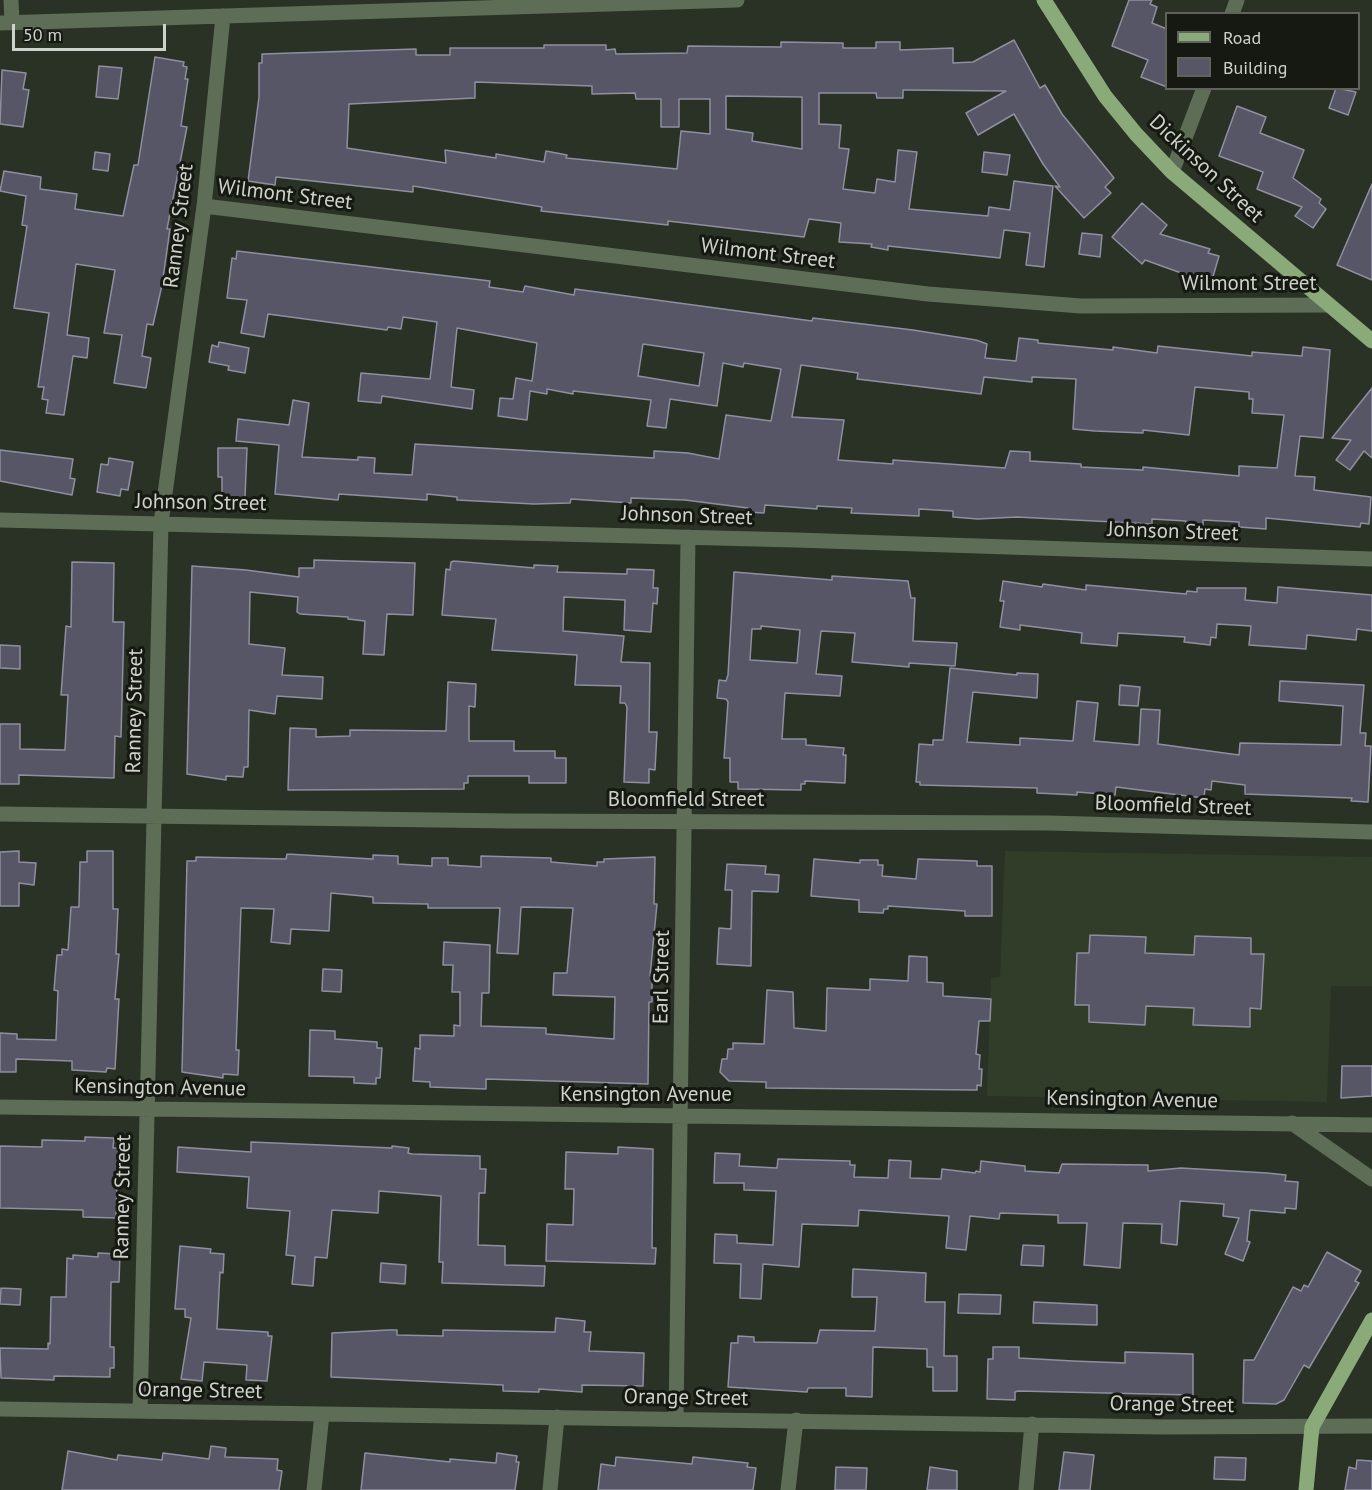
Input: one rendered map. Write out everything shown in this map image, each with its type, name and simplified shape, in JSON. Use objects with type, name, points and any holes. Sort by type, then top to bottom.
[{"type":"main road","name":"Dickinson Street","points":[[1044,0],[1112,105],[1172,172],[1372,341]]},
{"type":"main road","points":[[1305,1490],[1312,1427],[1372,1320]]},
{"type":"street","points":[[11,0],[6,23],[223,16],[306,6],[737,0]]},
{"type":"street","name":"Ranney Street","points":[[140,1411],[145,1109],[161,523],[204,206],[223,16]]},
{"type":"street","points":[[1172,172],[1203,90]]},
{"type":"street","name":"Wilmont Street","points":[[204,206],[928,294],[1081,306],[1328,305]]},
{"type":"street","name":"Johnson Street","points":[[0,520],[688,537],[1372,559]]},
{"type":"street","name":"Earl Street","points":[[676,1419],[686,821],[688,537]]},
{"type":"street","name":"Bloomfield Street","points":[[0,814],[1049,823],[1372,832]]},
{"type":"street","name":"Kensington Avenue","points":[[0,1107],[1372,1125]]},
{"type":"street","points":[[1292,1124],[1372,1179]]},
{"type":"street","name":"Orange Street","points":[[0,1409],[1032,1424],[1372,1426]]},
{"type":"street","points":[[314,1490],[322,1414]]},
{"type":"street","points":[[550,1490],[557,1417]]},
{"type":"street","points":[[788,1490],[796,1420]]},
{"type":"street","points":[[1026,1490],[1032,1424]]},
{"type":"shaded area","points":[[1005,851],[1372,857],[1372,986],[1331,986],[1327,1102],[987,1096],[991,978],[1000,977]]},
{"type":"building","points":[[1129,0],[1152,0],[1150,4],[1157,7],[1152,23],[1165,28],[1165,86],[1141,77],[1148,60],[1112,46]]},
{"type":"building","points":[[1014,40],[1040,88],[1045,85],[1062,114],[1114,178],[1105,187],[1111,193],[1084,218],[1055,186],[1060,187],[1043,164],[1014,114],[978,135],[966,113],[1006,91],[903,90],[903,98],[877,98],[876,93],[819,93],[819,124],[841,125],[839,148],[849,149],[843,189],[875,193],[877,179],[895,182],[898,150],[917,152],[909,209],[988,216],[989,207],[1010,210],[1014,181],[1053,186],[1044,267],[1026,265],[1030,233],[1004,230],[1000,258],[888,246],[888,250],[871,247],[872,244],[839,242],[841,223],[809,219],[804,237],[668,221],[668,225],[541,211],[542,207],[413,186],[413,192],[276,177],[275,185],[248,181],[259,97],[259,63],[262,63],[262,54],[416,49],[416,55],[450,55],[450,48],[544,48],[544,45],[606,45],[606,50],[615,49],[616,54],[687,53],[688,46],[781,47],[781,42],[843,43],[843,48],[876,48],[876,42],[900,42],[900,50],[953,48],[953,63],[973,62]],"holes":[[[475,82],[592,86],[592,94],[635,93],[636,99],[661,99],[661,127],[679,127],[679,99],[710,99],[710,134],[681,131],[677,169],[566,158],[567,155],[546,151],[544,162],[496,154],[496,158],[445,150],[446,163],[347,148],[349,104],[475,98]],[[726,96],[802,97],[802,149],[752,141],[753,133],[726,129]]]},
{"type":"building","points":[[155,57],[184,62],[183,66],[187,67],[185,79],[188,79],[181,126],[187,127],[167,229],[170,229],[162,285],[153,325],[147,324],[142,356],[151,358],[146,388],[114,383],[122,335],[104,333],[115,270],[76,264],[67,335],[89,338],[87,358],[73,356],[64,415],[46,413],[48,400],[42,399],[44,387],[38,387],[49,313],[14,308],[27,226],[22,225],[26,196],[0,191],[4,171],[41,177],[40,189],[77,194],[75,209],[123,216],[134,165],[138,165]]},
{"type":"building","points":[[99,66],[122,68],[118,99],[96,97]]},
{"type":"building","points":[[2,70],[26,73],[23,89],[29,90],[23,127],[0,124]]},
{"type":"building","points":[[1335,90],[1356,92],[1348,115],[1329,108]]},
{"type":"building","points":[[1237,106],[1266,117],[1260,133],[1304,150],[1293,178],[1321,199],[1319,203],[1326,209],[1313,228],[1295,216],[1302,207],[1257,189],[1263,172],[1219,156]]},
{"type":"building","points":[[95,152],[110,154],[108,171],[93,169]]},
{"type":"building","points":[[984,152],[1010,155],[1007,175],[982,172]]},
{"type":"building","points":[[1372,184],[1372,280],[1337,265]]},
{"type":"building","points":[[1142,203],[1167,225],[1160,234],[1210,249],[1208,253],[1219,256],[1212,280],[1199,276],[1198,279],[1145,260],[1142,264],[1112,237]]},
{"type":"building","points":[[1082,233],[1102,235],[1100,257],[1079,254]]},
{"type":"building","points":[[237,251],[490,281],[489,287],[523,292],[525,286],[574,295],[575,289],[812,321],[813,318],[913,330],[976,340],[987,344],[985,358],[1016,361],[1019,338],[1038,340],[1038,343],[1113,350],[1113,347],[1157,353],[1158,346],[1252,356],[1252,352],[1302,356],[1303,347],[1330,350],[1323,438],[1300,436],[1295,476],[1315,477],[1314,490],[1371,497],[1369,524],[1361,523],[1360,527],[1266,518],[1266,529],[1239,527],[1239,522],[1203,520],[1203,526],[1185,525],[1186,521],[1152,519],[1152,524],[1017,517],[978,519],[953,517],[953,511],[919,509],[919,516],[851,513],[852,508],[817,506],[817,509],[765,505],[764,513],[748,512],[748,508],[685,500],[631,498],[631,503],[571,499],[570,503],[534,504],[457,500],[457,497],[427,494],[427,500],[339,494],[338,500],[275,494],[279,445],[236,441],[238,419],[289,425],[293,400],[309,403],[302,457],[358,460],[358,457],[375,458],[374,473],[412,475],[415,444],[654,458],[654,451],[688,453],[719,459],[726,415],[771,421],[781,369],[744,363],[743,367],[723,363],[717,406],[670,399],[666,428],[647,426],[651,400],[573,391],[573,394],[547,389],[547,394],[530,391],[527,420],[498,416],[500,398],[513,399],[516,378],[532,381],[537,343],[457,328],[451,387],[474,390],[472,409],[382,396],[381,403],[358,401],[361,373],[430,379],[437,322],[403,317],[401,329],[388,327],[387,330],[268,314],[264,337],[241,333],[247,300],[227,298],[232,258],[236,259]],"holes":[[[643,344],[704,353],[699,386],[638,376]],[[801,365],[858,373],[857,379],[981,394],[984,377],[1032,382],[1032,377],[1076,379],[1073,429],[1095,431],[1143,433],[1143,430],[1189,435],[1195,387],[1249,392],[1249,399],[1253,399],[1252,413],[1284,415],[1277,468],[1239,466],[1239,476],[1143,467],[1143,470],[1081,467],[1081,464],[1030,461],[1030,452],[1010,451],[1005,468],[893,460],[893,464],[838,460],[844,420],[792,417]]]},
{"type":"building","points":[[219,342],[249,348],[245,373],[228,370],[229,366],[209,362],[212,345],[218,347]]},
{"type":"building","points":[[1372,388],[1372,458],[1364,451],[1350,470],[1336,460],[1351,440],[1332,438]]},
{"type":"building","points":[[218,448],[247,448],[245,498],[222,498],[222,477],[218,477]]},
{"type":"building","points":[[0,450],[73,459],[70,478],[75,479],[72,495],[0,481]]},
{"type":"building","points":[[109,458],[133,462],[128,490],[121,489],[120,496],[97,492],[101,464],[108,465]]},
{"type":"building","points":[[314,560],[415,563],[413,615],[387,614],[384,655],[363,654],[365,621],[348,619],[348,617],[300,614],[297,612],[298,597],[250,592],[249,644],[285,648],[282,675],[323,677],[322,699],[277,696],[275,714],[249,710],[248,767],[244,767],[243,777],[226,776],[226,780],[187,774],[192,566],[299,577],[299,568],[314,568]]},
{"type":"building","points":[[72,562],[114,563],[113,622],[124,622],[121,737],[115,736],[114,778],[19,775],[19,784],[0,784],[0,724],[20,724],[20,749],[65,750],[68,695],[61,695],[66,626],[71,627]]},
{"type":"building","points":[[451,562],[534,568],[534,565],[558,566],[557,572],[627,574],[627,569],[654,570],[653,588],[658,588],[657,604],[653,603],[651,632],[624,630],[625,600],[564,597],[563,631],[624,636],[621,662],[650,663],[649,732],[657,732],[655,770],[649,769],[649,783],[624,782],[627,707],[625,703],[620,703],[621,686],[575,685],[577,655],[492,650],[496,619],[442,615],[446,569],[450,570]]},
{"type":"building","points":[[734,572],[832,580],[832,576],[908,581],[911,598],[915,598],[913,641],[957,643],[955,666],[909,663],[909,667],[852,662],[855,633],[821,631],[816,674],[842,676],[840,696],[785,693],[782,739],[806,739],[806,745],[844,748],[845,783],[805,781],[805,784],[801,784],[801,790],[738,789],[738,782],[730,782],[730,758],[724,758],[728,702],[726,699],[717,698],[719,680],[726,681]],"holes":[[[761,626],[800,630],[797,663],[750,660],[752,629],[761,629]]]},
{"type":"building","points":[[1003,581],[1042,587],[1043,584],[1086,590],[1086,585],[1186,594],[1187,591],[1197,592],[1197,588],[1246,588],[1245,600],[1277,603],[1278,587],[1372,595],[1372,631],[1357,629],[1356,640],[1307,635],[1306,649],[1249,645],[1251,626],[1217,624],[1216,638],[1211,637],[1210,645],[1184,642],[1185,637],[1118,633],[1117,646],[1081,643],[1082,633],[1020,625],[1020,630],[1000,627],[1004,601],[1000,601]]},
{"type":"building","points":[[0,645],[20,646],[20,669],[0,668]]},
{"type":"building","points":[[950,668],[1017,675],[1017,673],[1038,674],[1037,698],[973,692],[967,742],[1020,745],[1020,738],[1073,741],[1077,701],[1098,703],[1094,741],[1139,745],[1141,709],[1160,710],[1158,744],[1239,755],[1240,743],[1341,745],[1343,706],[1279,701],[1280,681],[1364,685],[1360,733],[1366,733],[1365,746],[1371,746],[1368,802],[1351,801],[1352,798],[1245,794],[1245,785],[1212,781],[1211,790],[1205,789],[1204,798],[1116,787],[1115,795],[1077,792],[1077,795],[1037,793],[1037,788],[920,785],[920,782],[916,782],[919,744],[933,745],[933,740],[943,740]]},
{"type":"building","points":[[448,682],[476,684],[475,707],[469,706],[469,741],[514,741],[514,751],[555,751],[555,758],[566,758],[566,783],[529,783],[529,776],[468,776],[468,783],[464,783],[464,789],[288,790],[290,728],[316,729],[316,737],[350,736],[350,730],[446,731]]},
{"type":"building","points":[[1120,685],[1140,687],[1138,706],[1119,705]]},
{"type":"building","points":[[19,851],[19,862],[36,863],[34,885],[19,883],[19,906],[0,906],[0,852]]},
{"type":"building","points":[[87,851],[113,851],[113,909],[118,909],[116,954],[119,954],[115,999],[119,999],[115,1069],[107,1068],[106,1072],[72,1070],[72,1061],[16,1059],[16,1072],[0,1072],[0,1033],[17,1034],[17,1039],[56,1040],[58,991],[54,990],[57,955],[62,955],[62,949],[68,950],[71,907],[79,907],[80,862],[87,862]]},
{"type":"building","points":[[287,854],[373,859],[373,855],[398,856],[398,864],[432,866],[432,858],[448,858],[448,865],[481,867],[481,856],[551,858],[551,862],[597,866],[597,862],[604,862],[604,859],[655,857],[654,904],[657,904],[650,976],[652,976],[652,1002],[649,1002],[648,1084],[486,1079],[486,1089],[430,1087],[430,1082],[413,1081],[415,1048],[420,1049],[420,1035],[454,1036],[454,1025],[460,1026],[460,992],[452,992],[453,965],[443,965],[444,942],[490,945],[489,993],[482,993],[481,1026],[546,1028],[546,1034],[614,1039],[615,997],[553,995],[554,973],[567,973],[573,908],[521,907],[518,954],[497,953],[500,908],[428,908],[428,904],[373,903],[373,897],[331,893],[329,931],[291,929],[290,944],[271,942],[274,909],[241,908],[236,1050],[239,1050],[238,1075],[223,1074],[223,1078],[182,1072],[187,861],[196,861],[196,857],[286,859]]},
{"type":"building","points":[[814,859],[860,863],[860,860],[878,860],[878,865],[883,865],[882,876],[916,879],[918,859],[977,861],[977,866],[992,866],[992,916],[965,916],[965,911],[888,906],[883,913],[859,912],[859,900],[811,896]]},
{"type":"building","points":[[727,864],[766,866],[765,874],[779,875],[778,892],[752,891],[751,966],[717,964],[719,928],[731,929],[732,890],[725,890]]},
{"type":"building","points":[[1090,935],[1146,937],[1145,953],[1194,955],[1195,936],[1251,938],[1251,954],[1264,954],[1261,1009],[1250,1008],[1250,1027],[1193,1025],[1194,1008],[1146,1006],[1145,1025],[1089,1022],[1089,1005],[1075,1005],[1077,953],[1089,953]]},
{"type":"building","points":[[909,956],[927,957],[927,982],[943,983],[943,996],[991,999],[990,1021],[979,1021],[976,1054],[980,1055],[979,1069],[982,1069],[981,1086],[977,1085],[977,1090],[766,1088],[766,1082],[729,1081],[720,1072],[722,1059],[727,1059],[728,1049],[733,1049],[733,1043],[764,1044],[767,990],[793,992],[794,1028],[826,1031],[827,988],[870,990],[870,979],[908,981]]},
{"type":"building","points":[[323,969],[342,970],[341,992],[322,991]]},
{"type":"building","points":[[310,1030],[335,1031],[335,1039],[377,1042],[377,1048],[382,1048],[380,1078],[376,1078],[376,1084],[354,1083],[354,1077],[309,1076]]},
{"type":"building","points":[[1342,1066],[1372,1066],[1372,1096],[1341,1098]]},
{"type":"building","points":[[85,1137],[114,1138],[113,1148],[118,1148],[116,1218],[83,1217],[83,1210],[0,1208],[0,1146],[42,1147],[42,1140],[85,1141]]},
{"type":"building","points":[[251,1142],[392,1148],[392,1146],[409,1148],[408,1153],[412,1154],[480,1156],[480,1169],[486,1169],[485,1193],[479,1193],[478,1245],[505,1246],[505,1265],[545,1266],[544,1286],[442,1283],[443,1262],[439,1262],[441,1196],[379,1191],[378,1213],[332,1210],[327,1258],[315,1257],[313,1286],[292,1284],[295,1256],[286,1255],[290,1211],[247,1208],[249,1177],[177,1172],[178,1147],[251,1152]]},
{"type":"building","points":[[618,1147],[653,1149],[652,1248],[656,1248],[655,1264],[546,1261],[547,1224],[573,1225],[574,1189],[565,1189],[566,1152],[618,1154]]},
{"type":"building","points":[[715,1153],[740,1154],[739,1166],[777,1168],[778,1159],[850,1161],[850,1165],[855,1165],[854,1177],[888,1178],[889,1160],[911,1161],[910,1178],[941,1179],[942,1169],[980,1172],[981,1161],[1025,1166],[1025,1171],[1059,1173],[1062,1164],[1148,1165],[1148,1171],[1181,1168],[1267,1173],[1286,1175],[1285,1181],[1298,1182],[1296,1209],[1285,1208],[1285,1213],[1250,1210],[1247,1241],[1250,1242],[1243,1261],[1225,1254],[1239,1218],[1223,1216],[1224,1204],[1180,1201],[1177,1245],[1161,1243],[1162,1224],[1123,1223],[1120,1268],[1084,1265],[1087,1223],[1058,1223],[1058,1215],[1000,1213],[999,1219],[970,1216],[966,1250],[946,1248],[949,1216],[859,1210],[858,1226],[802,1224],[799,1267],[763,1264],[761,1299],[740,1298],[741,1264],[714,1263],[715,1234],[737,1235],[737,1243],[773,1245],[776,1191],[744,1190],[744,1183],[714,1183]]},
{"type":"building","points":[[1023,1245],[1044,1246],[1043,1266],[1021,1265]]},
{"type":"building","points":[[180,1246],[211,1249],[210,1253],[224,1254],[223,1273],[220,1272],[217,1329],[268,1332],[268,1336],[272,1336],[267,1381],[246,1380],[247,1365],[204,1362],[202,1381],[181,1379],[191,1318],[185,1317],[185,1309],[175,1309]]},
{"type":"building","points":[[1327,1252],[1361,1271],[1355,1281],[1359,1283],[1309,1368],[1304,1365],[1284,1400],[1276,1404],[1243,1403],[1244,1360],[1254,1360],[1293,1287],[1301,1291],[1304,1285],[1308,1287]]},
{"type":"building","points":[[98,1253],[120,1254],[119,1282],[111,1282],[110,1347],[114,1347],[114,1368],[110,1368],[110,1377],[54,1376],[54,1380],[1,1378],[0,1348],[48,1349],[51,1297],[66,1297],[67,1258],[73,1259],[73,1255],[98,1257]]},
{"type":"building","points":[[381,1263],[406,1265],[405,1284],[380,1282]]},
{"type":"building","points":[[853,1269],[926,1273],[925,1302],[945,1302],[944,1356],[957,1356],[957,1391],[933,1391],[933,1367],[927,1367],[927,1349],[873,1347],[872,1397],[846,1396],[846,1388],[808,1388],[807,1392],[728,1387],[731,1343],[738,1343],[738,1336],[754,1337],[754,1342],[817,1343],[820,1330],[875,1331],[877,1297],[852,1297]]},
{"type":"building","points":[[1,1288],[21,1289],[20,1305],[0,1304]]},
{"type":"building","points":[[959,1294],[1001,1295],[1000,1314],[958,1313]]},
{"type":"building","points":[[1034,1302],[1097,1305],[1097,1325],[1033,1323]]},
{"type":"building","points":[[556,1318],[585,1321],[584,1332],[591,1332],[589,1351],[644,1353],[643,1386],[582,1385],[582,1392],[539,1389],[539,1392],[503,1391],[503,1385],[331,1377],[332,1333],[397,1330],[397,1335],[443,1336],[443,1330],[555,1332]]},
{"type":"building","points":[[993,1347],[1019,1347],[1019,1358],[1125,1363],[1125,1352],[1193,1354],[1193,1395],[1018,1391],[1015,1392],[1015,1400],[987,1399],[988,1359],[993,1359]]},
{"type":"building","points":[[211,1446],[226,1448],[225,1457],[278,1459],[277,1470],[282,1471],[279,1490],[62,1490],[68,1451],[117,1460],[118,1455],[162,1460],[163,1453],[209,1459]]},
{"type":"building","points":[[1064,1452],[1094,1455],[1090,1490],[1059,1490]]},
{"type":"building","points":[[365,1453],[450,1462],[450,1459],[496,1463],[497,1453],[517,1456],[516,1462],[519,1462],[515,1490],[361,1490]]},
{"type":"building","points":[[616,1457],[692,1464],[693,1457],[748,1463],[747,1467],[756,1468],[753,1490],[598,1490],[601,1464],[615,1466]]},
{"type":"building","points":[[1215,1457],[1246,1458],[1245,1480],[1214,1479]]},
{"type":"building","points":[[1357,1460],[1372,1461],[1372,1490],[1345,1490],[1349,1467],[1356,1469]]},
{"type":"building","points":[[836,1467],[867,1468],[866,1490],[835,1490]]},
{"type":"building","points":[[930,1467],[957,1471],[957,1490],[927,1490]]}]
